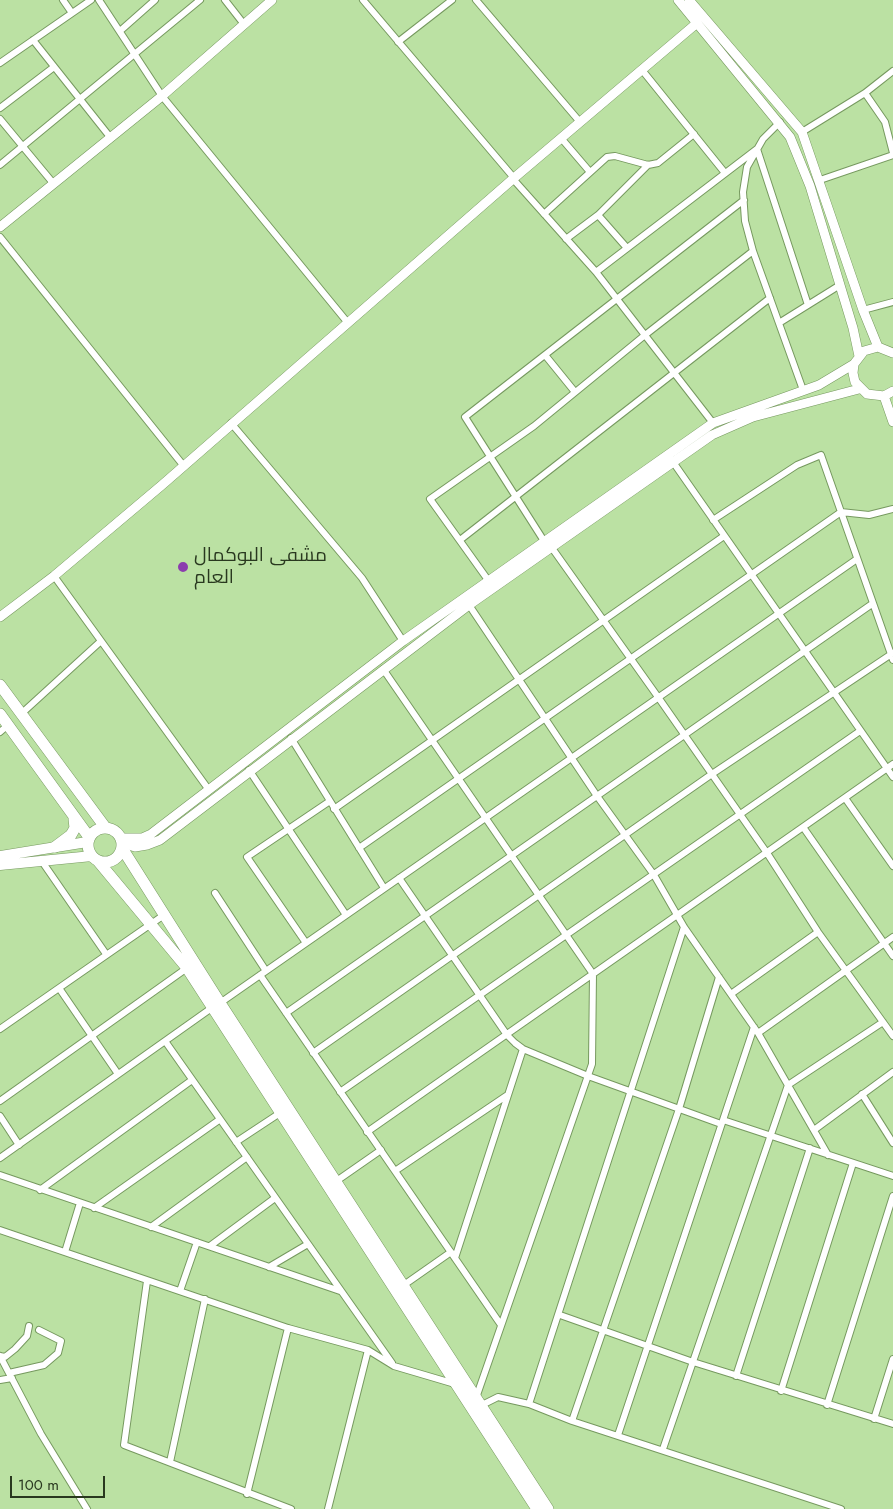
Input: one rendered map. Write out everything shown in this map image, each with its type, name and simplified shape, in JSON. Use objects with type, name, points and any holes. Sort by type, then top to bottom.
[{"type":"highway","points":[[0,685],[95,816],[106,827],[115,830],[216,1005],[460,1383],[548,1509]]},
{"type":"highway","points":[[0,714],[4,728],[88,839],[89,853],[151,922],[216,1005]]},
{"type":"highway","points":[[55,848],[71,835],[74,828],[74,819]]},
{"type":"highway","points":[[88,839],[96,830],[106,827]]},
{"type":"highway","points":[[95,858],[113,860],[122,843]]},
{"type":"highway","points":[[475,1404],[537,1509]]},
{"type":"main road","points":[[0,865],[33,858],[55,848],[88,839]]},
{"type":"main road","points":[[0,856],[95,858]]},
{"type":"street","points":[[63,0],[72,13]]},
{"type":"street","points":[[0,63],[91,0]]},
{"type":"street","points":[[99,0],[162,96],[348,323]]},
{"type":"street","points":[[0,165],[200,0]]},
{"type":"street","points":[[225,0],[243,23]]},
{"type":"street","points":[[0,227],[162,96],[243,23],[272,0]]},
{"type":"street","points":[[363,0],[513,178],[596,272],[713,423]]},
{"type":"street","points":[[398,42],[452,0]]},
{"type":"street","points":[[476,0],[580,122]]},
{"type":"street","points":[[678,0],[780,122],[790,137],[798,155],[840,285],[859,356]]},
{"type":"street","points":[[689,0],[802,132],[863,310],[878,347]]},
{"type":"street","points":[[120,31],[150,2]]},
{"type":"street","points":[[0,617],[54,576],[513,178],[697,24]]},
{"type":"street","points":[[33,40],[110,138]]},
{"type":"street","points":[[0,108],[54,67]]},
{"type":"street","points":[[642,70],[725,173]]},
{"type":"street","points":[[802,132],[864,93],[893,71]]},
{"type":"street","points":[[820,180],[893,154],[891,137],[885,122],[864,93]]},
{"type":"street","points":[[0,119],[54,183]]},
{"type":"street","points":[[780,122],[763,139],[748,167],[744,200],[745,221],[753,251],[803,390]]},
{"type":"street","points":[[566,239],[598,215],[648,165],[665,158],[694,134]]},
{"type":"street","points":[[561,138],[590,172]]},
{"type":"street","points":[[596,272],[757,149]]},
{"type":"street","points":[[757,149],[808,305]]},
{"type":"street","points":[[544,214],[607,157],[615,156],[648,165]]},
{"type":"street","points":[[544,541],[465,417],[744,200]]},
{"type":"street","points":[[598,215],[627,248]]},
{"type":"street","points":[[0,236],[183,465]]},
{"type":"street","points":[[488,580],[430,498],[491,457],[575,392],[645,334],[753,251]]},
{"type":"street","points":[[779,324],[840,285]]},
{"type":"street","points":[[460,540],[770,298]]},
{"type":"street","points":[[863,310],[893,302]]},
{"type":"street","points":[[893,353],[878,347],[864,351],[854,364],[852,373],[860,389],[867,394],[884,396],[893,391]]},
{"type":"street","points":[[545,355],[575,392]]},
{"type":"street","points":[[122,843],[151,834],[403,641],[713,423],[840,375],[854,364]]},
{"type":"street","points":[[122,843],[134,847],[160,840],[291,738],[469,605],[673,462],[727,427],[828,396],[860,389]]},
{"type":"street","points":[[884,396],[893,422]]},
{"type":"street","points":[[231,422],[362,578],[403,641]]},
{"type":"street","points":[[313,1053],[712,774],[833,692],[892,656],[872,604],[821,455],[797,465],[713,520]]},
{"type":"street","points":[[673,462],[860,731],[890,766],[893,777]]},
{"type":"street","points":[[359,848],[841,512],[869,515],[893,509]]},
{"type":"street","points":[[334,809],[724,536]]},
{"type":"street","points":[[552,548],[740,814],[818,932],[848,971],[893,1036]]},
{"type":"street","points":[[0,1158],[216,1005],[857,559]]},
{"type":"street","points":[[54,576],[209,790]]},
{"type":"street","points":[[286,1013],[872,604]]},
{"type":"street","points":[[469,605],[571,758],[654,876],[684,927],[758,1033],[828,1154]]},
{"type":"street","points":[[21,714],[101,641]]},
{"type":"street","points":[[383,669],[593,974],[592,1064],[475,1404]]},
{"type":"street","points":[[340,1092],[654,876],[860,731]]},
{"type":"street","points":[[291,738],[384,888]]},
{"type":"street","points":[[367,1132],[890,766]]},
{"type":"street","points":[[250,770],[346,915]]},
{"type":"street","points":[[845,798],[893,866]]},
{"type":"street","points":[[306,943],[247,856],[330,801]]},
{"type":"street","points":[[803,827],[893,956]]},
{"type":"street","points":[[33,858],[106,954]]},
{"type":"street","points":[[399,878],[452,956],[481,994],[507,1035],[523,1049],[588,1076],[678,1109],[770,1135],[893,1176]]},
{"type":"street","points":[[215,893],[286,1013],[501,1325]]},
{"type":"street","points":[[0,1029],[151,922],[164,915]]},
{"type":"street","points":[[529,1404],[560,1315],[684,927]]},
{"type":"street","points":[[731,994],[818,932]]},
{"type":"street","points":[[758,1033],[848,971],[893,937]]},
{"type":"street","points":[[0,1100],[187,968]]},
{"type":"street","points":[[572,1421],[678,1109],[719,977]]},
{"type":"street","points":[[59,988],[118,1074]]},
{"type":"street","points":[[663,1449],[788,1085],[883,1022]]},
{"type":"street","points":[[618,1435],[754,1027]]},
{"type":"street","points":[[165,1041],[394,1366]]},
{"type":"street","points":[[400,1288],[453,1255],[523,1049]]},
{"type":"street","points":[[814,1130],[893,1072]]},
{"type":"street","points":[[40,1190],[192,1080]]},
{"type":"street","points":[[862,1094],[893,1143]]},
{"type":"street","points":[[395,1171],[506,1096]]},
{"type":"street","points":[[236,1142],[284,1111]]},
{"type":"street","points":[[0,1116],[19,1145]]},
{"type":"street","points":[[94,1208],[219,1120]]},
{"type":"street","points":[[736,1376],[810,1148]]},
{"type":"street","points":[[332,1184],[381,1150]]},
{"type":"street","points":[[151,1227],[247,1157]]},
{"type":"street","points":[[782,1391],[854,1163]]},
{"type":"street","points":[[0,1175],[80,1204],[340,1291]]},
{"type":"street","points":[[827,1405],[893,1196]]},
{"type":"street","points":[[210,1246],[275,1198]]},
{"type":"street","points":[[65,1252],[80,1204]]},
{"type":"street","points":[[0,1230],[288,1328],[368,1350],[394,1366],[460,1383]]},
{"type":"street","points":[[180,1291],[197,1242]]},
{"type":"street","points":[[269,1267],[308,1244]]},
{"type":"street","points":[[147,1281],[124,1444],[247,1494],[291,1509]]},
{"type":"street","points":[[170,1462],[205,1299]]},
{"type":"street","points":[[560,1315],[693,1362],[893,1424]]},
{"type":"street","points":[[0,1356],[5,1357],[15,1349],[27,1336],[29,1326]]},
{"type":"street","points":[[247,1494],[288,1328]]},
{"type":"street","points":[[0,1380],[44,1365],[58,1353],[61,1341],[39,1330]]},
{"type":"street","points":[[328,1509],[368,1350]]},
{"type":"street","points":[[0,1356],[41,1434],[87,1509]]},
{"type":"street","points":[[874,1419],[893,1359]]},
{"type":"street","points":[[475,1404],[498,1397],[529,1404],[572,1421],[663,1449],[842,1509]]},
{"type":"place","name":"مشفى البوكمال العام","points":[[183,567]]}]
